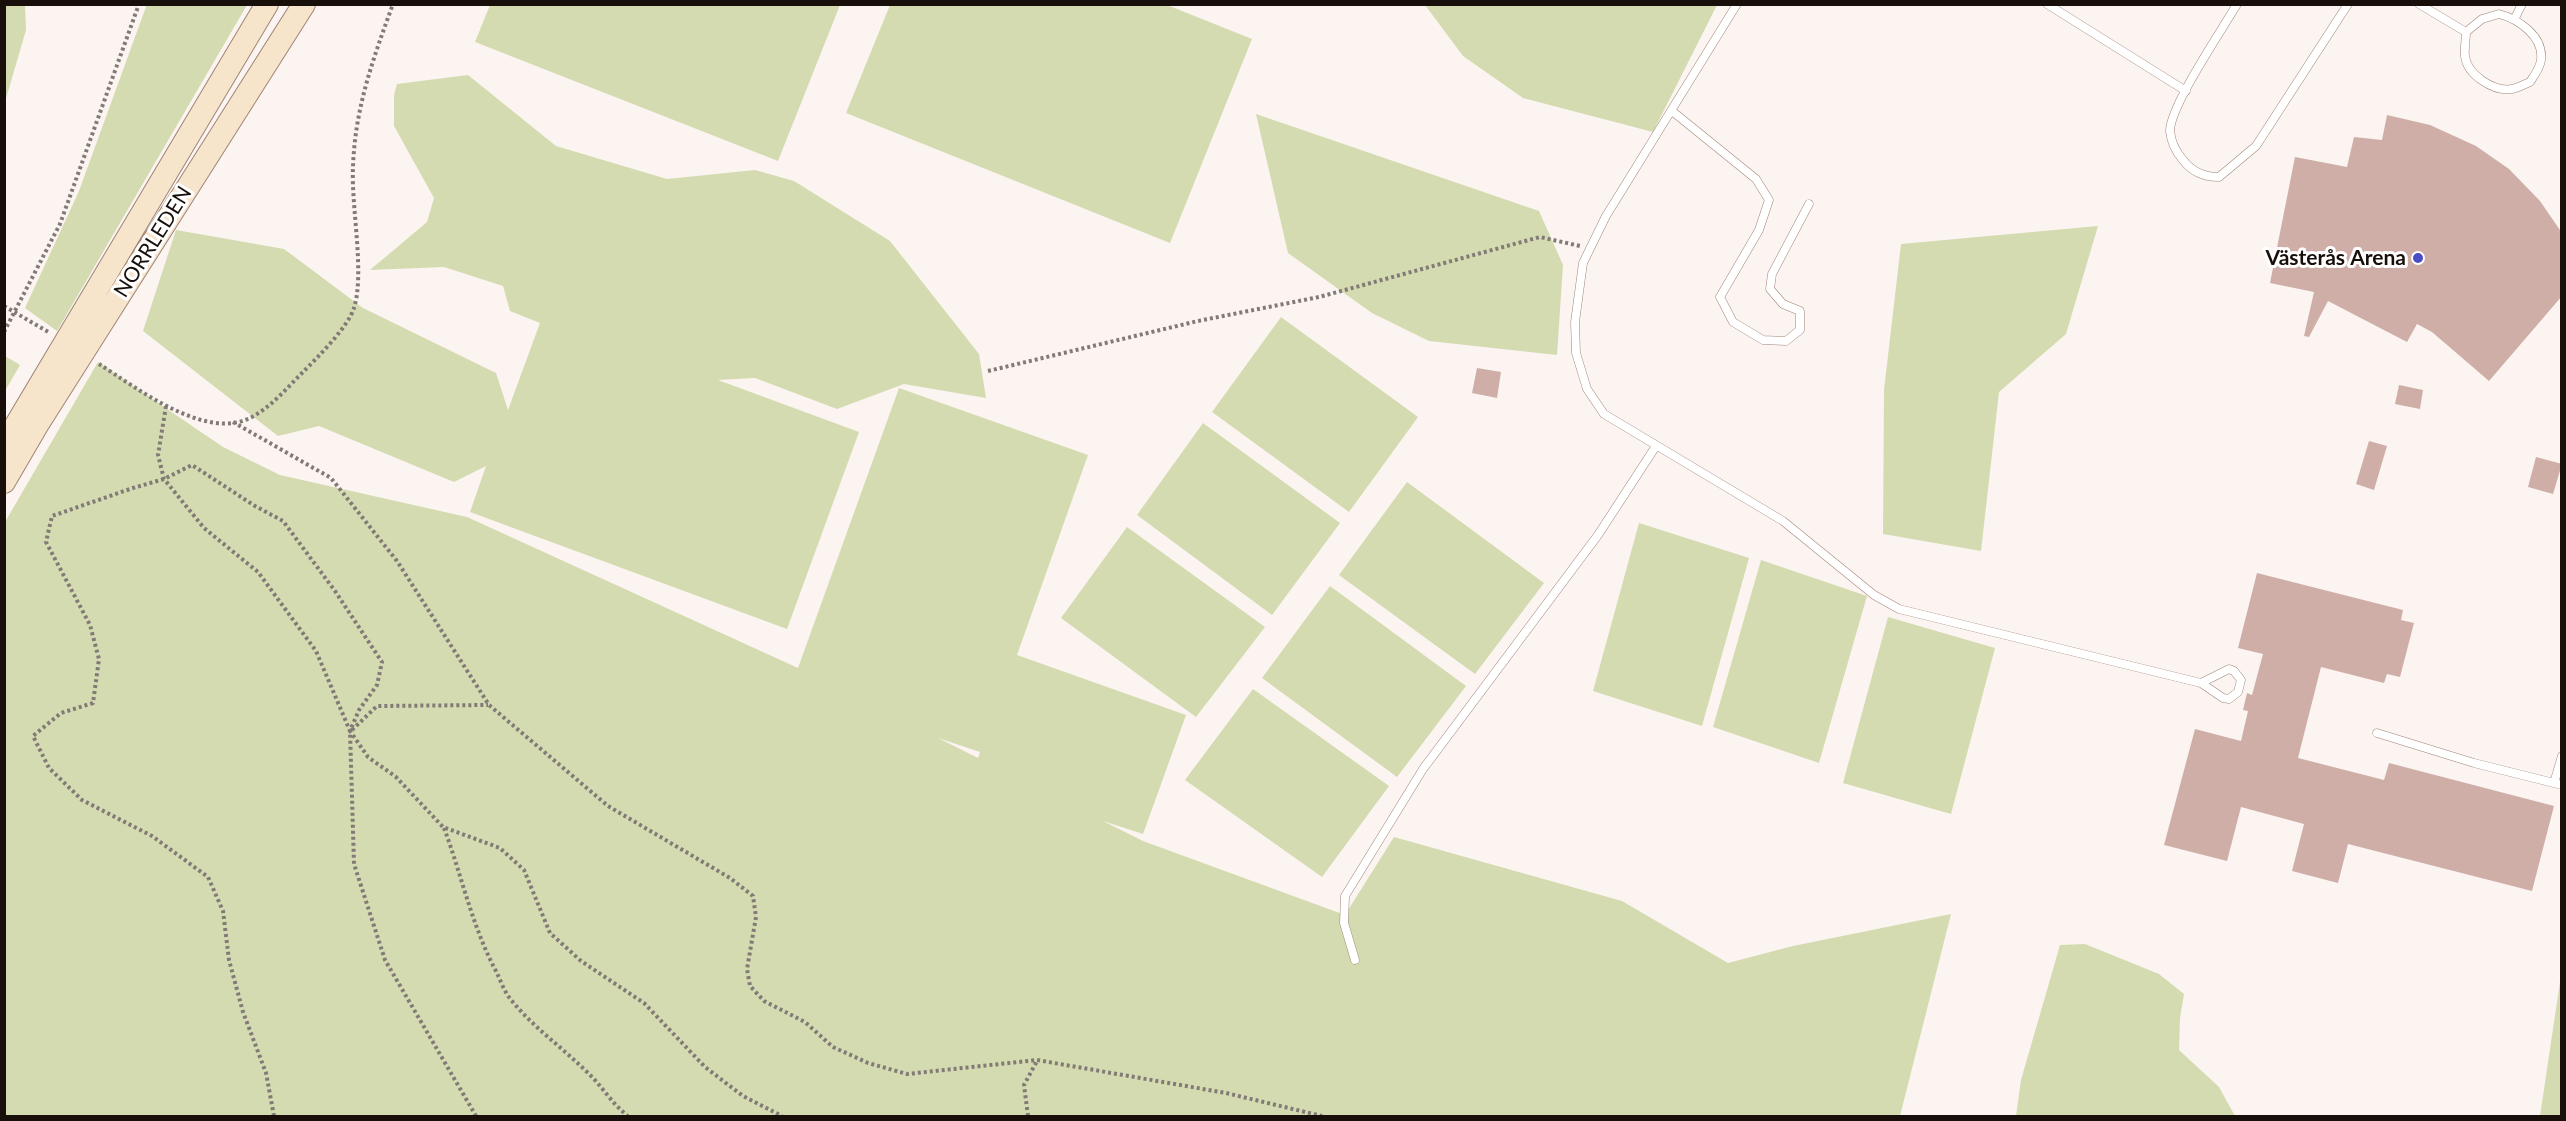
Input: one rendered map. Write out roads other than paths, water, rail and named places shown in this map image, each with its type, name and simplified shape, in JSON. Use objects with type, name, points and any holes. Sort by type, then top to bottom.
[{"type":"main road","name":"NORRLEDEN","points":[[4,445],[267,4]]},
{"type":"main road","name":"NORRLEDEN","points":[[4,482],[39,422],[304,4]]},
{"type":"lane","points":[[1737,4],[1606,216],[1583,262],[1575,322],[1576,353],[1587,389],[1604,414],[1783,521],[1874,595],[1899,609],[2201,683],[2223,698],[2229,699],[2238,692],[2241,680],[2229,669],[2201,683]]},
{"type":"lane","points":[[2047,4],[2186,91]]},
{"type":"lane","points":[[2237,4],[2173,115],[2170,130],[2173,145],[2192,170],[2207,177],[2219,177],[2256,146],[2348,4]]},
{"type":"lane","points":[[2420,4],[2466,32]]},
{"type":"lane","points":[[2515,18],[2522,4]]},
{"type":"lane","points":[[2499,14],[2515,18],[2538,42],[2541,60],[2530,82],[2512,89],[2499,89],[2482,81],[2468,67],[2465,56],[2466,32],[2482,19],[2499,14]]},
{"type":"lane","points":[[1672,111],[1756,179],[1769,200],[1759,230],[1720,297],[1733,322],[1763,340],[1786,341],[1800,330],[1800,311],[1784,304],[1770,290],[1772,274],[1809,204]]},
{"type":"lane","points":[[1355,960],[1344,923],[1345,896],[1423,769],[1598,535],[1656,446]]},
{"type":"lane","points":[[2377,733],[2474,763],[2558,784],[2562,756]]},
{"type":"place","name":"Västerås Arena","points":[[2418,258]]}]
